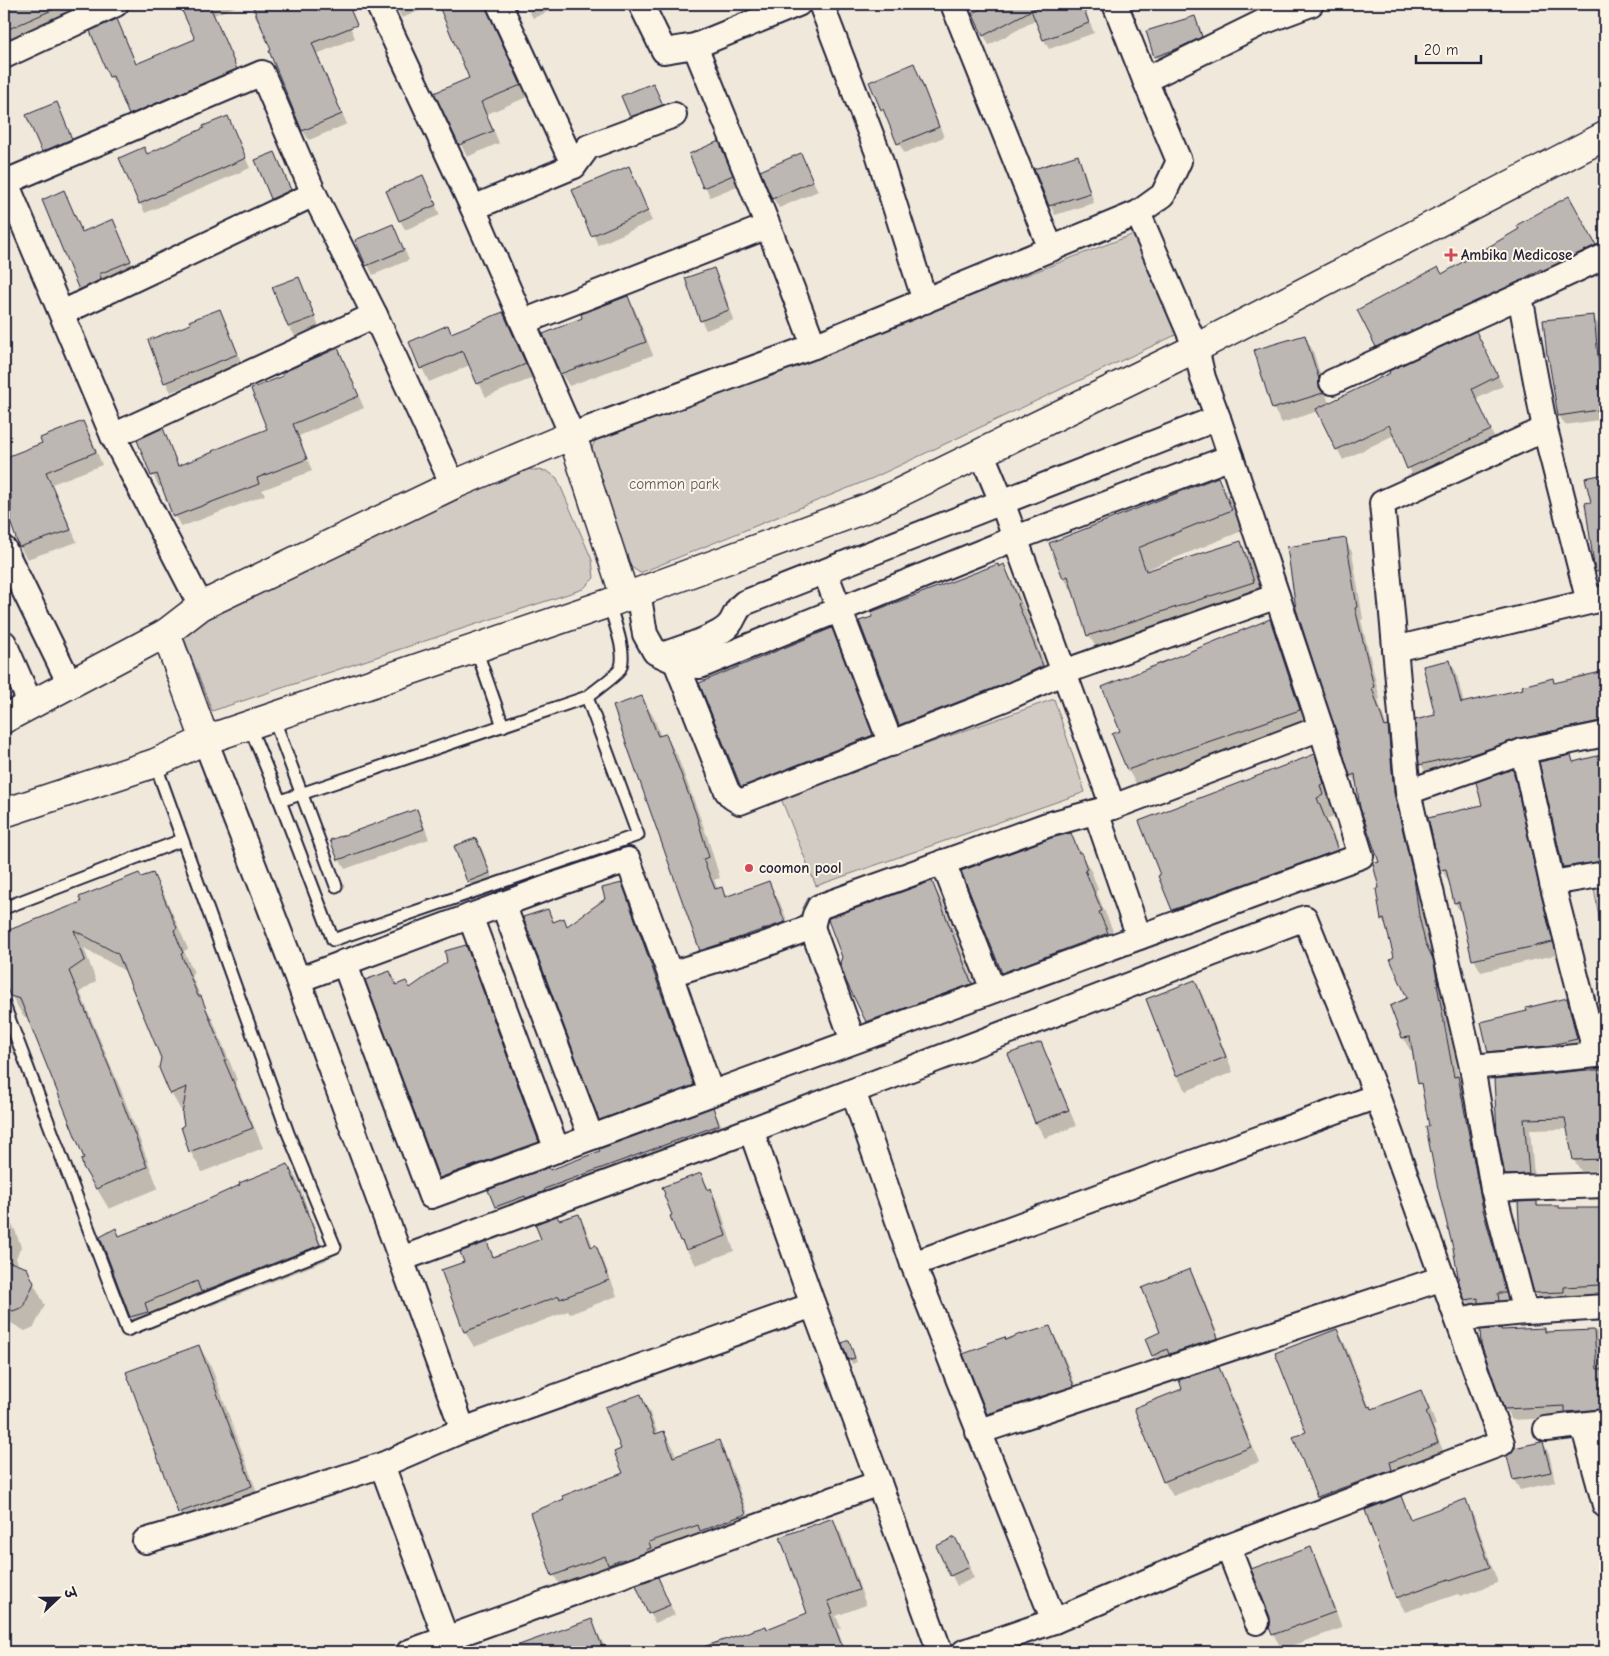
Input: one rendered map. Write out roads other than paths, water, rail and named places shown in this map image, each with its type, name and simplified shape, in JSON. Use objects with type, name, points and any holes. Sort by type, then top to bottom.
[{"type":"street","points":[[4,56],[116,4]]},
{"type":"street","points":[[378,4],[473,208],[572,434],[624,597],[655,652],[683,665],[700,666],[1016,538],[1232,457]]},
{"type":"street","points":[[499,4],[574,166]]},
{"type":"street","points":[[641,4],[664,51],[695,46],[798,4]]},
{"type":"street","points":[[821,4],[878,152],[924,301]]},
{"type":"street","points":[[953,4],[1051,249]]},
{"type":"street","points":[[4,719],[166,633],[201,606],[453,485],[572,434],[814,346],[1138,213],[1163,195],[1179,161],[1115,4]]},
{"type":"street","points":[[1145,80],[1259,13],[1311,4]]},
{"type":"street","points":[[695,46],[814,346]]},
{"type":"street","points":[[201,606],[113,436],[5,180],[262,73],[314,194],[376,315],[453,485]]},
{"type":"street","points":[[473,208],[574,166],[588,147],[674,115]]},
{"type":"street","points":[[4,814],[155,763],[205,740],[624,597],[870,507],[1196,348],[1605,136]]},
{"type":"street","points":[[62,313],[314,194]]},
{"type":"street","points":[[344,962],[431,1196],[1361,856],[1232,457],[1203,378],[1196,348],[1138,213]]},
{"type":"street","points":[[523,322],[768,226]]},
{"type":"street","points":[[1332,382],[1605,256]]},
{"type":"street","points":[[1395,648],[1597,600],[1545,429],[1520,296]]},
{"type":"street","points":[[113,436],[376,315]]},
{"type":"street","points":[[669,658],[716,634],[729,625],[737,609],[744,603],[1218,418]]},
{"type":"street","points":[[1525,1312],[1493,1189],[1472,1067],[1408,792],[1382,503],[1545,429]]},
{"type":"street","points":[[982,454],[1016,538],[1064,672],[1139,937]]},
{"type":"street","points":[[6,562],[70,684]]},
{"type":"street","points":[[825,572],[891,744]]},
{"type":"street","points":[[669,658],[727,791],[740,802],[1004,699],[1064,672],[1277,596]]},
{"type":"street","points":[[166,633],[205,740],[298,980],[463,1430]]},
{"type":"street","points":[[4,643],[31,705]]},
{"type":"street","points":[[853,1041],[812,927],[819,907],[1047,825],[1104,809],[1321,728]]},
{"type":"street","points":[[1408,792],[1523,751],[1605,734]]},
{"type":"street","points":[[1472,1067],[1601,1055],[1552,884],[1523,751]]},
{"type":"street","points":[[298,980],[502,904],[628,860],[711,1093]]},
{"type":"street","points":[[943,862],[993,990]]},
{"type":"street","points":[[1552,884],[1605,874]]},
{"type":"street","points":[[502,904],[591,1137]]},
{"type":"street","points":[[470,916],[557,1150]]},
{"type":"street","points":[[401,1259],[751,1130],[1305,918],[1377,1096],[1502,1443],[1228,1547],[1054,1621],[964,1652]]},
{"type":"street","points":[[670,974],[758,947],[812,927]]},
{"type":"street","points":[[852,1091],[913,1264],[1054,1621]]},
{"type":"street","points":[[913,1264],[1377,1096]]},
{"type":"street","points":[[751,1130],[940,1652]]},
{"type":"street","points":[[1493,1189],[1605,1185]]},
{"type":"street","points":[[978,1432],[1443,1278]]},
{"type":"street","points":[[145,1541],[382,1465],[463,1430],[813,1305]]},
{"type":"street","points":[[1474,1317],[1605,1308]]},
{"type":"street","points":[[1546,1429],[1594,1423],[1605,1505]]},
{"type":"street","points":[[382,1465],[448,1645]]},
{"type":"street","points":[[409,1652],[448,1645],[878,1483]]},
{"type":"street","points":[[1228,1547],[1257,1622]]},
{"type":"lane","points":[[280,801],[587,697],[619,671],[624,660],[624,597]]},
{"type":"lane","points":[[476,649],[503,726]]},
{"type":"lane","points":[[261,721],[280,801],[333,940],[638,835],[587,697]]},
{"type":"lane","points":[[261,721],[302,794],[336,886]]},
{"type":"lane","points":[[4,1006],[127,1330],[335,1247],[288,1133],[155,763]]},
{"type":"lane","points":[[4,908],[182,840]]},
{"type":"place","name":"Ambika Medicose","points":[[1451,255]]},
{"type":"place","name":"coomon pool","points":[[749,868]]},
{"type":"park label","name":"common park","points":[[674,484]]}]
